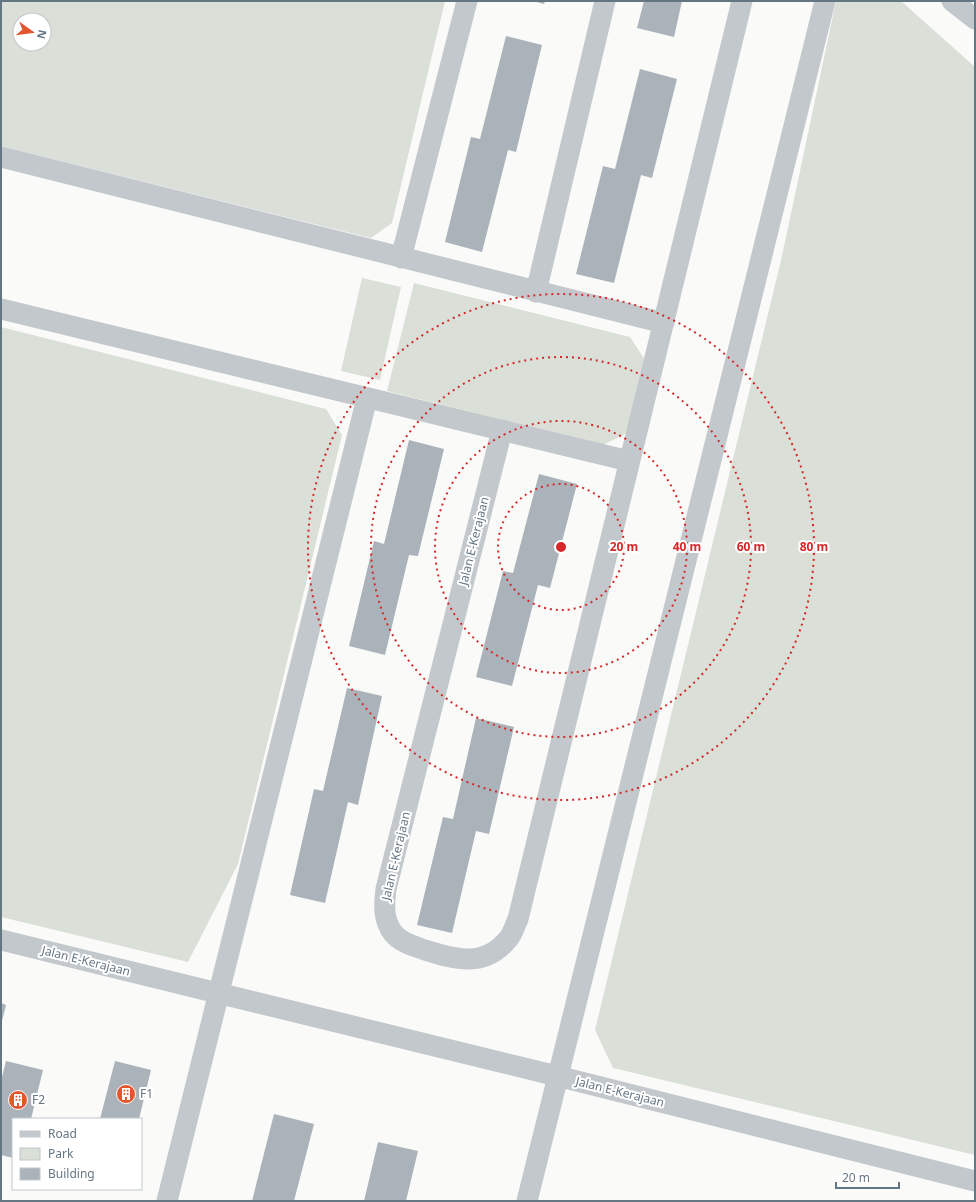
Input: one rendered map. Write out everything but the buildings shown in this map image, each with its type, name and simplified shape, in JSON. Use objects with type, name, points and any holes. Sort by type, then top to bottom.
[{"type":"street","points":[[401,258],[467,1]]},
{"type":"street","points":[[536,292],[605,1]]},
{"type":"street","name":"Jalan E-Kerajaan","points":[[502,430],[386,889],[384,908],[394,934],[406,944],[435,953],[465,959],[480,959],[494,952],[510,938],[518,919],[742,1]]},
{"type":"street","points":[[527,1201],[825,1]]},
{"type":"street","points":[[952,1],[975,19]]},
{"type":"street","points":[[1,158],[664,323]]},
{"type":"street","points":[[1,309],[629,461]]},
{"type":"street","points":[[167,1201],[367,398]]},
{"type":"street","name":"Jalan E-Kerajaan","points":[[1,940],[557,1076],[975,1181]]},
{"type":"green space","points":[[1,1],[445,1],[392,223],[371,238],[1,146]]},
{"type":"green space","points":[[836,1],[901,1],[975,67],[975,1155],[613,1068],[595,1030],[782,256]]},
{"type":"green space","points":[[362,278],[401,287],[380,380],[341,371]]},
{"type":"green space","points":[[414,283],[630,337],[645,360],[627,433],[603,445],[387,391]]},
{"type":"green space","points":[[1,327],[326,409],[342,435],[238,864],[188,962],[1,917]]},
{"type":"place","name":"F1","points":[[126,1094]]},
{"type":"place","name":"F2","points":[[18,1100]]}]
